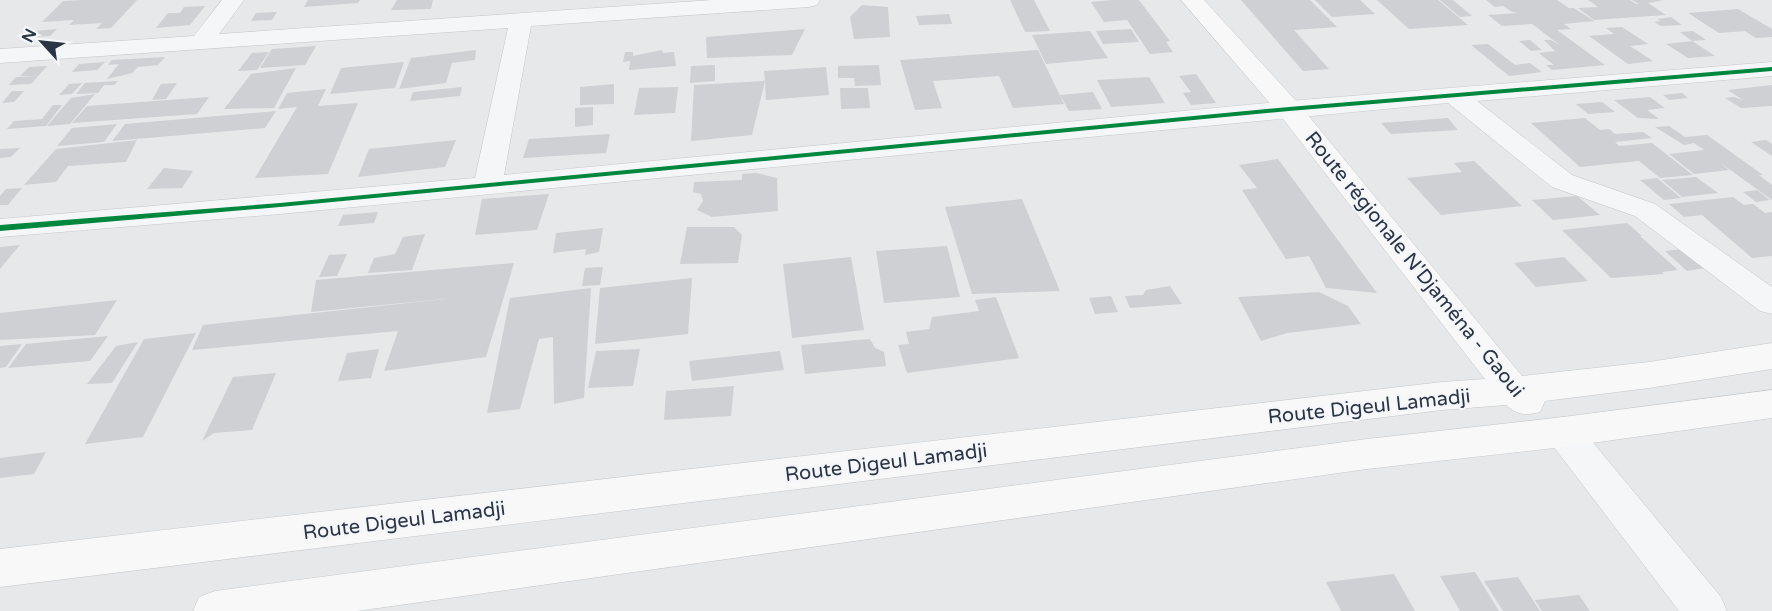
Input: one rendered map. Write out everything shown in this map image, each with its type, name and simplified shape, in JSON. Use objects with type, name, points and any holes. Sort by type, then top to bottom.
[{"type":"main road","name":"Route régionale N'Djaména - Gaoui","points":[[1192,0],[1289,109],[1514,391],[1563,432]]},
{"type":"main road","name":"Route Digeul Lamadji","points":[[0,568],[1419,399],[1681,372],[1772,356]]},
{"type":"main road","points":[[215,611],[1367,454],[1772,405]]},
{"type":"street","points":[[200,43],[233,0]]},
{"type":"street","points":[[0,56],[521,21],[713,4],[809,0]]},
{"type":"street","points":[[488,185],[521,21]]},
{"type":"street","points":[[0,228],[488,185],[1289,109],[1456,97],[1772,69]]},
{"type":"street","points":[[1456,97],[1562,181],[1645,210],[1772,303]]},
{"type":"street","name":"Route régionale N'Djaména - Gaoui","points":[[1563,432],[1705,611]]},
{"type":"building","points":[[137,0],[111,28],[96,29],[102,23],[69,25],[74,20],[42,22],[63,1]]},
{"type":"building","points":[[308,0],[360,0],[358,3],[304,7]]},
{"type":"building","points":[[397,0],[433,0],[431,9],[391,10]]},
{"type":"building","points":[[1010,0],[1034,0],[1050,31],[1025,32]]},
{"type":"building","points":[[1139,0],[1170,41],[1166,42],[1173,52],[1150,54],[1127,20],[1104,22],[1091,2]]},
{"type":"building","points":[[1241,0],[1310,0],[1337,27],[1294,30],[1329,69],[1303,71]]},
{"type":"building","points":[[1315,0],[1360,0],[1375,14],[1332,17]]},
{"type":"building","points":[[1377,0],[1438,0],[1468,25],[1409,29]]},
{"type":"building","points":[[1440,0],[1453,0],[1472,16],[1460,17]]},
{"type":"building","points":[[1486,0],[1557,0],[1569,8],[1574,8],[1594,21],[1564,24],[1571,29],[1557,30],[1605,65],[1552,70],[1546,65],[1554,65],[1539,53],[1555,51],[1544,40],[1551,40],[1561,46],[1532,24],[1502,26],[1488,15],[1518,13],[1503,6],[1495,7]]},
{"type":"building","points":[[1588,0],[1630,0],[1639,4],[1632,0],[1664,0],[1648,3],[1666,15],[1594,20],[1578,8],[1598,7]]},
{"type":"building","points":[[862,5],[888,7],[890,37],[854,39],[850,17]]},
{"type":"building","points":[[205,6],[190,25],[156,28],[168,13],[180,13],[184,7]]},
{"type":"building","points":[[1738,9],[1772,29],[1772,37],[1756,38],[1745,31],[1719,33],[1688,13]]},
{"type":"building","points":[[277,12],[272,20],[251,21],[256,13]]},
{"type":"building","points":[[949,14],[952,24],[919,25],[916,16]]},
{"type":"building","points":[[1671,17],[1682,25],[1661,26],[1654,22],[1661,21],[1657,19]]},
{"type":"building","points":[[1622,27],[1648,44],[1630,46],[1653,61],[1628,64],[1589,36],[1614,34],[1606,28]]},
{"type":"building","points":[[57,29],[50,36],[27,38],[34,31]]},
{"type":"building","points":[[805,29],[792,55],[707,58],[706,37]]},
{"type":"building","points":[[1131,29],[1139,42],[1103,44],[1096,31]]},
{"type":"building","points":[[1090,31],[1108,58],[1046,64],[1032,35]]},
{"type":"building","points":[[1693,31],[1706,40],[1692,41],[1680,32]]},
{"type":"building","points":[[1530,40],[1542,50],[1531,51],[1519,41]]},
{"type":"building","points":[[1692,41],[1715,56],[1688,58],[1666,44]]},
{"type":"building","points":[[1488,44],[1515,65],[1530,63],[1542,72],[1509,76],[1471,45]]},
{"type":"building","points":[[316,46],[305,65],[260,68],[272,49]]},
{"type":"building","points":[[476,50],[475,60],[452,63],[446,83],[399,89],[411,58]]},
{"type":"building","points":[[662,50],[663,53],[674,52],[676,66],[629,70],[630,61],[623,62],[625,52],[633,52],[633,56]]},
{"type":"building","points":[[1038,50],[1064,104],[1013,108],[999,76],[933,81],[942,108],[915,110],[900,60]]},
{"type":"building","points":[[269,52],[257,70],[238,71],[252,53]]},
{"type":"building","points":[[165,57],[158,65],[138,67],[132,73],[107,79],[119,64],[108,65],[112,60]]},
{"type":"building","points":[[105,62],[97,70],[72,72],[79,64]]},
{"type":"building","points":[[404,62],[395,88],[330,94],[341,68]]},
{"type":"building","points":[[715,65],[715,81],[690,83],[691,66]]},
{"type":"building","points":[[879,65],[881,85],[855,86],[854,78],[838,78],[838,66]]},
{"type":"building","points":[[47,66],[31,84],[9,85],[16,77],[36,76],[20,76],[29,67]]},
{"type":"building","points":[[826,67],[829,95],[766,100],[764,71]]},
{"type":"building","points":[[296,68],[274,108],[224,109],[251,74]]},
{"type":"building","points":[[1196,74],[1216,103],[1191,105],[1183,93],[1191,92],[1179,76]]},
{"type":"building","points":[[1149,77],[1165,103],[1111,107],[1097,80]]},
{"type":"building","points":[[118,81],[114,85],[104,85],[98,93],[76,94],[85,83]]},
{"type":"building","points":[[765,81],[752,135],[691,141],[694,85]]},
{"type":"building","points":[[82,83],[72,94],[59,95],[69,84]]},
{"type":"building","points":[[177,83],[166,99],[152,100],[161,84]]},
{"type":"building","points":[[614,84],[614,104],[580,105],[580,87]]},
{"type":"building","points":[[1772,85],[1772,106],[1741,108],[1725,98],[1734,97],[1743,100],[1728,90]]},
{"type":"building","points":[[462,87],[460,96],[410,101],[413,92]]},
{"type":"building","points":[[678,87],[675,113],[634,115],[639,88]]},
{"type":"building","points":[[840,88],[868,88],[870,108],[841,109]]},
{"type":"building","points":[[326,89],[318,106],[358,103],[328,174],[255,178],[297,107],[278,109],[287,93]]},
{"type":"building","points":[[12,91],[24,91],[14,102],[2,103]]},
{"type":"building","points":[[1093,92],[1102,109],[1069,111],[1060,95]]},
{"type":"building","points":[[1682,93],[1688,98],[1669,100],[1663,95]]},
{"type":"building","points":[[95,94],[70,124],[47,126],[71,98]]},
{"type":"building","points":[[209,97],[197,114],[72,123],[87,106]]},
{"type":"building","points":[[1650,97],[1665,108],[1647,110],[1659,119],[1638,118],[1614,100]]},
{"type":"building","points":[[1602,102],[1615,112],[1588,114],[1576,104]]},
{"type":"building","points":[[53,105],[62,105],[46,126],[7,129],[14,121],[42,119]]},
{"type":"building","points":[[593,107],[593,125],[575,127],[575,108]]},
{"type":"building","points":[[276,111],[265,128],[112,141],[125,124]]},
{"type":"building","points":[[1448,118],[1458,130],[1391,134],[1381,123]]},
{"type":"building","points":[[1585,118],[1600,130],[1609,129],[1615,134],[1643,132],[1652,138],[1615,142],[1619,146],[1652,143],[1693,175],[1660,178],[1639,161],[1580,167],[1531,123]]},
{"type":"building","points":[[117,124],[104,142],[57,146],[72,128]]},
{"type":"building","points":[[1669,126],[1685,137],[1707,135],[1763,175],[1759,175],[1772,185],[1772,200],[1718,161],[1729,170],[1694,174],[1669,154],[1704,150],[1694,143],[1684,145],[1655,127]]},
{"type":"building","points":[[610,134],[606,153],[523,158],[529,139]]},
{"type":"building","points":[[137,140],[126,162],[68,166],[56,182],[24,185],[56,149]]},
{"type":"building","points":[[456,140],[445,167],[358,177],[369,149]]},
{"type":"building","points":[[1766,140],[1772,144],[1772,156],[1751,142]]},
{"type":"building","points":[[20,148],[11,157],[0,158],[0,149]]},
{"type":"building","points":[[1278,159],[1377,293],[1326,288],[1309,256],[1286,259],[1242,190],[1257,188],[1239,165]]},
{"type":"building","points":[[1474,161],[1522,206],[1441,215],[1407,178],[1462,172],[1454,163]]},
{"type":"building","points":[[164,168],[193,171],[182,188],[147,189]]},
{"type":"building","points":[[756,173],[777,178],[778,211],[712,217],[697,210],[703,201],[701,194],[693,192],[694,182],[742,180],[742,174]]},
{"type":"building","points":[[1696,177],[1718,193],[1682,197],[1662,180]]},
{"type":"building","points":[[1657,178],[1681,198],[1664,200],[1640,180]]},
{"type":"building","points":[[22,188],[8,205],[0,205],[0,196],[6,189]]},
{"type":"building","points":[[1757,190],[1770,200],[1756,202],[1743,192]]},
{"type":"building","points":[[549,194],[537,230],[475,235],[482,199]]},
{"type":"building","points":[[1577,196],[1600,215],[1553,220],[1532,200]]},
{"type":"building","points":[[1733,197],[1744,205],[1753,204],[1765,213],[1772,212],[1772,256],[1752,258],[1702,215],[1684,217],[1669,204]]},
{"type":"building","points":[[1022,199],[1060,291],[972,294],[945,207]]},
{"type":"building","points":[[378,212],[374,223],[338,226],[343,215]]},
{"type":"building","points":[[1627,223],[1678,270],[1662,272],[1664,274],[1611,278],[1562,230]]},
{"type":"building","points":[[687,227],[734,227],[742,235],[738,263],[680,264]]},
{"type":"building","points":[[603,228],[599,252],[585,255],[586,249],[553,253],[556,233]]},
{"type":"building","points":[[425,234],[412,270],[368,273],[374,258],[395,254],[403,237]]},
{"type":"building","points":[[20,245],[0,269],[0,247]]},
{"type":"building","points":[[947,246],[960,297],[884,303],[876,251]]},
{"type":"building","points":[[1681,249],[1705,268],[1687,271],[1665,251]]},
{"type":"building","points":[[347,254],[337,276],[319,277],[329,255]]},
{"type":"building","points":[[851,257],[864,330],[792,338],[783,264]]},
{"type":"building","points":[[1564,257],[1588,281],[1536,287],[1514,263]]},
{"type":"building","points":[[514,263],[486,357],[384,371],[398,331],[192,350],[203,325],[454,298],[311,312],[316,280]]},
{"type":"building","points":[[603,267],[600,285],[582,286],[585,268]]},
{"type":"building","points":[[692,278],[688,334],[595,344],[600,288]]},
{"type":"building","points":[[1170,286],[1182,304],[1130,308],[1125,296],[1143,295],[1146,290]]},
{"type":"building","points":[[591,288],[584,398],[554,404],[553,337],[539,339],[520,409],[487,413],[510,298]]},
{"type":"building","points":[[1319,292],[1348,306],[1361,324],[1287,333],[1261,341],[1238,297]]},
{"type":"building","points":[[1111,296],[1118,312],[1095,314],[1089,298]]},
{"type":"building","points":[[996,297],[1019,358],[907,373],[898,345],[909,344],[906,332],[929,329],[932,317],[979,311],[975,300]]},
{"type":"building","points":[[117,300],[95,335],[0,340],[0,313]]},
{"type":"building","points":[[196,333],[143,437],[85,444],[144,339]]},
{"type":"building","points":[[108,336],[90,361],[8,368],[26,344]]},
{"type":"building","points":[[870,339],[875,348],[884,352],[886,366],[805,374],[801,345]]},
{"type":"building","points":[[138,342],[112,383],[87,384],[116,346]]},
{"type":"building","points":[[22,344],[6,367],[0,368],[0,346]]},
{"type":"building","points":[[379,349],[371,378],[338,381],[347,353]]},
{"type":"building","points":[[640,349],[633,386],[588,388],[596,351]]},
{"type":"building","points":[[780,351],[784,370],[692,381],[689,361]]},
{"type":"building","points":[[276,373],[252,430],[214,433],[202,441],[233,377]]},
{"type":"building","points":[[734,386],[731,416],[664,420],[666,391]]},
{"type":"building","points":[[46,452],[34,474],[0,478],[0,458]]},
{"type":"building","points":[[1475,572],[1499,611],[1460,611],[1440,576]]},
{"type":"building","points":[[1394,574],[1415,611],[1341,611],[1326,582]]},
{"type":"building","points":[[1518,577],[1540,611],[1503,611],[1484,581]]},
{"type":"building","points":[[1579,595],[1590,611],[1542,611],[1535,600]]},
{"type":"cycle path","points":[[0,228],[280,205],[1289,109],[1772,69]]}]
